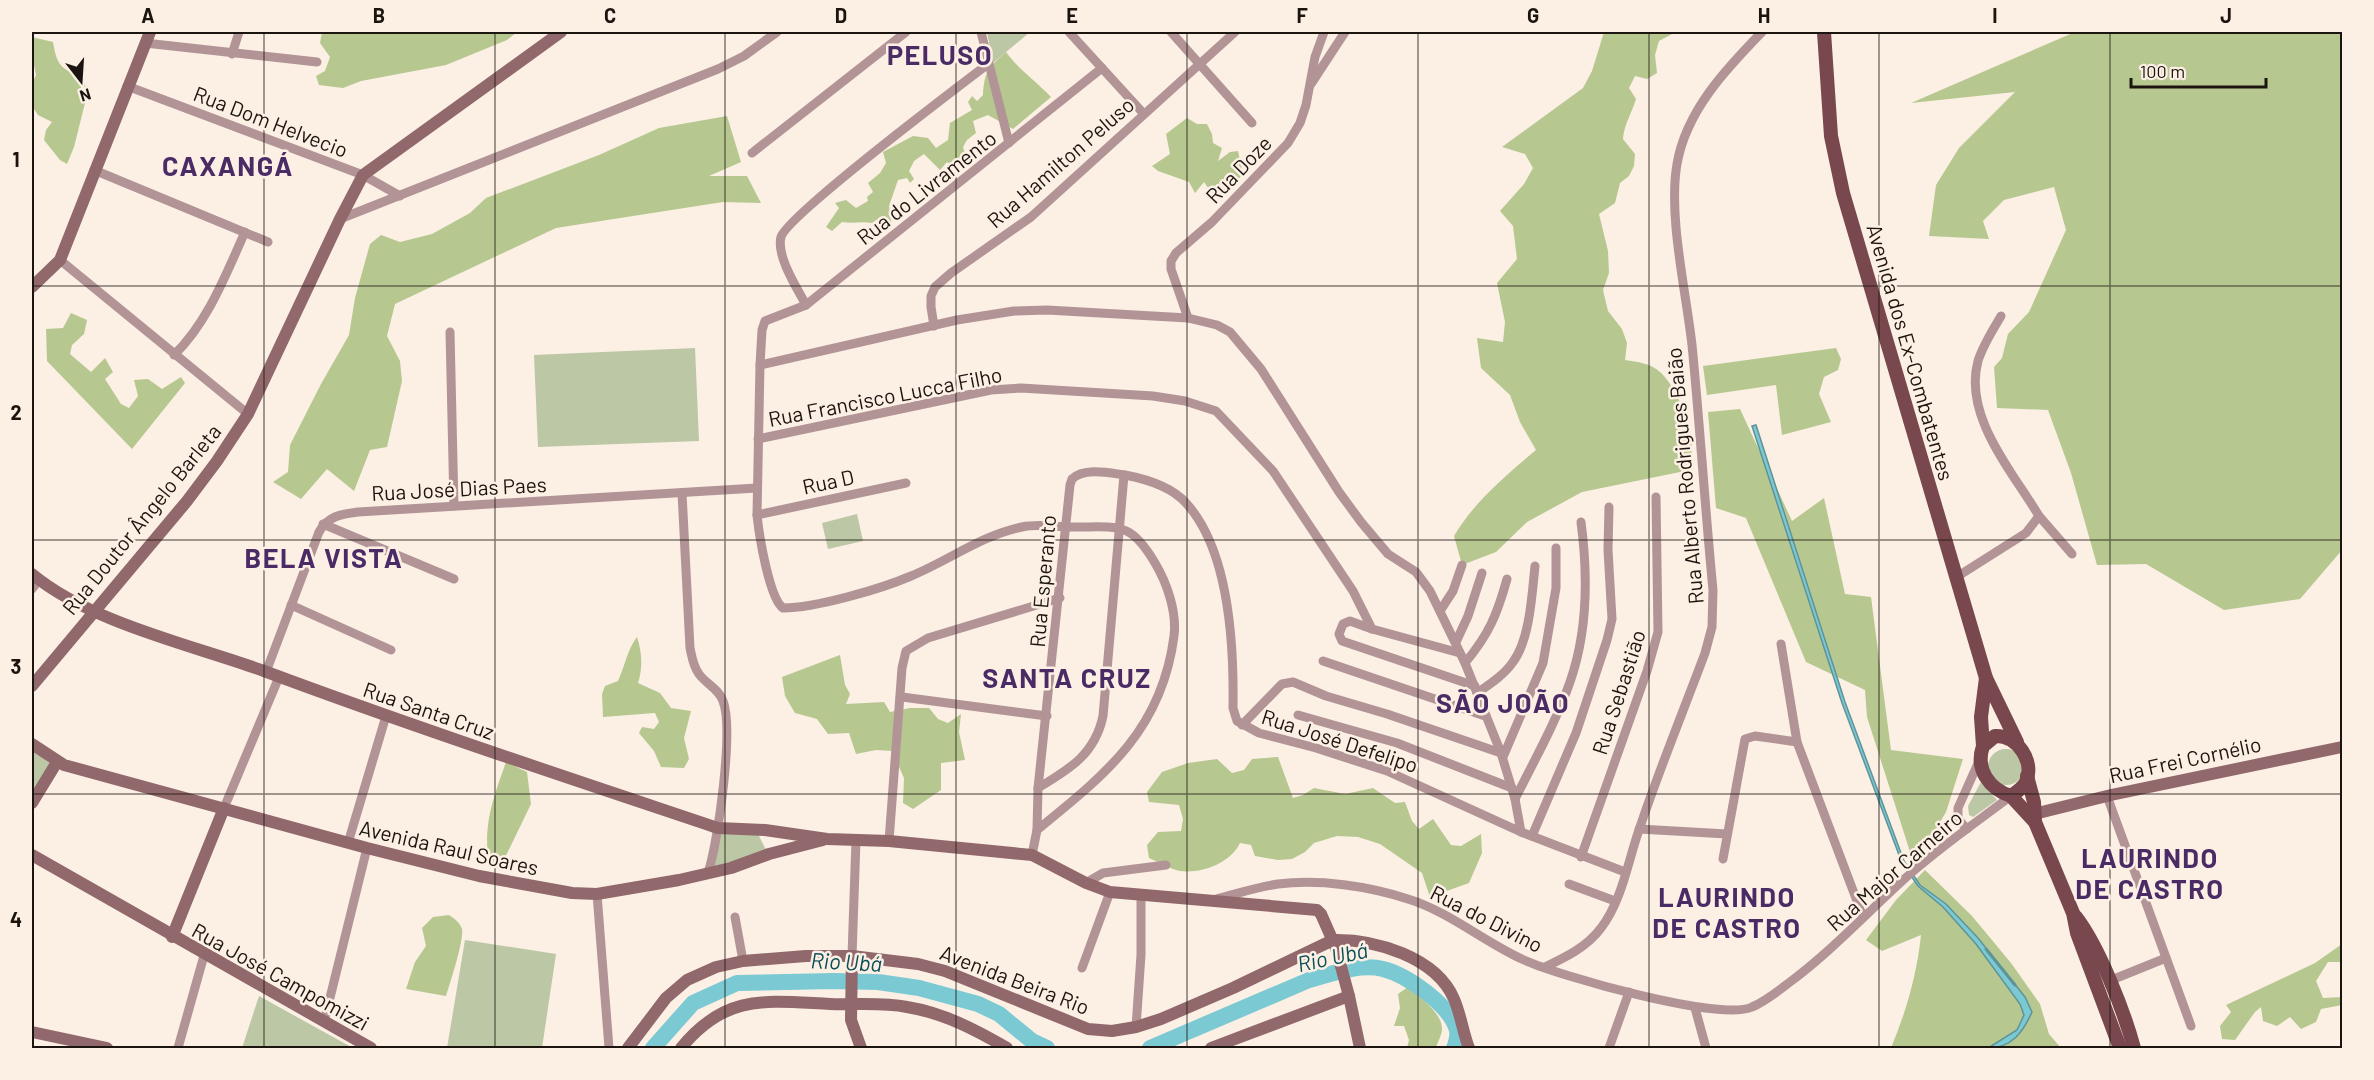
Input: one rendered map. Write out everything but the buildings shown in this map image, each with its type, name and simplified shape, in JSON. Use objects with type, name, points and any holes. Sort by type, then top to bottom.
[{"type":"main road","name":"Avenida dos Ex-Combatentes","points":[[1824,32],[1834,158],[1986,678],[2018,742]]},
{"type":"main road","name":"Avenida dos Ex-Combatentes","points":[[1982,752],[1981,717],[1986,678]]},
{"type":"main road","points":[[2036,812],[1992,787],[1983,771],[1982,752],[1995,736],[2007,737],[2018,742],[2026,761],[2027,776],[2036,812],[2073,913],[2077,933],[2117,1046]]},
{"type":"main road","points":[[2011,796],[2022,788],[2027,776]]},
{"type":"main road","points":[[2073,913],[2085,929],[2109,981],[2134,1048]]},
{"type":"street","points":[[232,54],[239,32]]},
{"type":"street","points":[[363,175],[561,32]]},
{"type":"street","points":[[340,219],[718,69],[744,56],[777,32]]},
{"type":"street","points":[[752,153],[906,32]]},
{"type":"street","points":[[981,32],[1009,143]]},
{"type":"street","points":[[1069,32],[1143,113]]},
{"type":"street","points":[[1171,32],[1252,123]]},
{"type":"street","name":"Rua Hamilton Peluso","points":[[934,326],[931,296],[935,287],[951,273],[1031,217],[1234,32]]},
{"type":"street","name":"Rua Doze","points":[[1188,318],[1171,269],[1171,261],[1176,253],[1212,222],[1288,143],[1300,123],[1315,57],[1324,32]]},
{"type":"street","points":[[1310,86],[1345,32]]},
{"type":"street","name":"Rua Alberto Rodrigues Baião","points":[[1545,967],[1567,957],[1585,945],[1601,928],[1615,901],[1639,829],[1705,653],[1712,627],[1714,606],[1692,345],[1678,237],[1675,196],[1677,163],[1686,134],[1702,103],[1717,81],[1762,32]]},
{"type":"street","points":[[32,287],[60,260],[147,37],[232,54],[316,62]]},
{"type":"street","points":[[806,305],[783,259],[781,246],[784,231],[829,190],[988,64]]},
{"type":"street","name":"Rua do Livramento","points":[[760,365],[762,330],[765,321],[806,305],[1102,68]]},
{"type":"street","name":"Rua Dom Helvecio","points":[[127,86],[363,175],[400,196]]},
{"type":"street","points":[[94,170],[268,242]]},
{"type":"street","name":"Rua Doutor Ângelo Barleta","points":[[32,686],[187,501],[228,446],[248,414],[363,175]]},
{"type":"street","points":[[174,355],[192,335],[206,312],[245,232]]},
{"type":"street","points":[[60,260],[248,414]]},
{"type":"street","points":[[1037,830],[1083,793],[1112,765],[1150,716],[1162,691],[1171,661],[1175,632],[1172,606],[1158,568],[1137,538],[1120,527],[1038,525],[1022,527],[972,545],[911,576],[892,583],[820,602],[783,608],[778,604],[774,593],[757,515],[760,365],[986,314],[1014,311],[1047,310],[1188,318],[1217,325],[1230,332],[1261,369],[1339,492],[1361,522],[1388,554],[1416,572],[1423,580],[1465,663],[1502,755],[1515,799],[1521,832]]},
{"type":"street","points":[[2001,316],[1985,344],[1978,363],[1976,391],[1978,407],[1988,434],[2039,516],[2072,554]]},
{"type":"street","points":[[450,332],[454,506]]},
{"type":"street","name":"Rua Francisco Lucca Filho","points":[[758,439],[968,394],[1011,389],[1153,396],[1204,406],[1215,411],[1226,421],[1273,471],[1353,591],[1372,629]]},
{"type":"street","name":"Rua José Defelipo","points":[[1072,479],[1081,473],[1124,475],[1154,482],[1185,501],[1204,532],[1220,572],[1227,599],[1231,630],[1233,708],[1234,716],[1242,725],[1259,733],[1387,771],[1521,832],[1625,872]]},
{"type":"street","points":[[1038,788],[1080,759],[1092,747],[1099,733],[1103,716],[1124,475]]},
{"type":"street","name":"Rua Esperanto","points":[[1032,855],[1037,830],[1038,788],[1060,598],[1068,491],[1072,479]]},
{"type":"street","name":"Rua D","points":[[757,515],[906,483]]},
{"type":"street","name":"Rua José Dias Paes","points":[[323,524],[330,518],[346,514],[757,488]]},
{"type":"street","points":[[682,493],[690,648],[693,664],[700,675],[721,696],[726,715],[718,828],[708,873]]},
{"type":"street","name":"Rua Sebastião","points":[[1581,857],[1656,640],[1658,613],[1656,497]]},
{"type":"street","points":[[1532,836],[1576,733],[1612,619],[1608,550],[1609,507]]},
{"type":"street","points":[[1955,578],[2026,533],[2039,516]]},
{"type":"street","points":[[1515,799],[1557,714],[1580,648],[1585,586],[1581,522]]},
{"type":"street","points":[[266,672],[323,524],[454,579]]},
{"type":"street","points":[[1502,755],[1543,663],[1556,588],[1556,548]]},
{"type":"street","points":[[1440,610],[1453,591],[1462,565]]},
{"type":"street","points":[[1476,690],[1503,674],[1514,661],[1529,614],[1534,566]]},
{"type":"street","points":[[1455,642],[1468,616],[1482,573]]},
{"type":"street","points":[[1465,663],[1486,637],[1495,618],[1507,579]]},
{"type":"street","name":"Rua Santa Cruz","points":[[34,581],[93,611],[386,716],[718,828],[765,830],[827,839]]},
{"type":"street","points":[[890,841],[903,659],[906,651],[939,634],[1060,598]]},
{"type":"street","points":[[291,605],[391,650]]},
{"type":"street","points":[[1460,653],[1372,629],[1354,621],[1347,621],[1343,624],[1339,634],[1342,640],[1476,690]]},
{"type":"street","points":[[1781,644],[1797,742],[1863,917]]},
{"type":"street","points":[[1323,661],[1485,716]]},
{"type":"street","points":[[172,937],[279,677]]},
{"type":"street","points":[[1242,725],[1276,689],[1282,684],[1293,681],[1326,696],[1387,714],[1502,755]]},
{"type":"street","points":[[902,697],[1047,716]]},
{"type":"street","points":[[348,843],[386,716]]},
{"type":"street","points":[[1298,716],[1397,743],[1512,788]]},
{"type":"street","points":[[1723,859],[1745,739],[1755,736],[1797,742]]},
{"type":"street","points":[[32,744],[61,764],[32,803]]},
{"type":"street","name":"Rua Frei Cornélio","points":[[2036,812],[2343,747]]},
{"type":"street","name":"Rua Major Carneiro","points":[[1967,829],[1958,819],[1961,801],[1982,752]]},
{"type":"street","name":"Avenida Raul Soares","points":[[61,764],[367,849],[529,886],[572,893],[597,894],[708,873],[827,839]]},
{"type":"street","name":"Rua Major Carneiro","points":[[1741,1011],[1761,1003],[1797,976],[1918,867],[2011,796]]},
{"type":"street","points":[[2107,796],[2191,1026]]},
{"type":"street","points":[[1639,829],[1727,834]]},
{"type":"street","points":[[765,830],[771,841],[770,854]]},
{"type":"street","points":[[827,839],[890,841],[1032,855],[1086,883],[1110,892],[1317,910],[1335,944],[1360,1048]]},
{"type":"street","points":[[856,840],[850,999],[851,1020],[861,1048]]},
{"type":"street","points":[[324,1022],[367,849]]},
{"type":"street","name":"Rua José Campomizzi","points":[[32,855],[172,937],[205,952],[371,1048]]},
{"type":"street","points":[[1086,883],[1096,875],[1103,873],[1166,865]]},
{"type":"street","name":"Rua do Divino","points":[[1215,900],[1276,884],[1310,882],[1381,892],[1409,899],[1443,913],[1525,960],[1545,967],[1629,992],[1695,1008],[1741,1011]]},
{"type":"street","points":[[1569,884],[1615,901]]},
{"type":"street","points":[[1082,968],[1110,892]]},
{"type":"street","points":[[597,894],[609,1048]]},
{"type":"street","points":[[1136,1028],[1141,955],[1141,895]]},
{"type":"street","points":[[735,917],[743,961]]},
{"type":"street","points":[[1335,944],[1357,940],[1371,943],[1402,953],[1423,964],[1442,981],[1454,998],[1469,1048]]},
{"type":"street","name":"Avenida Beira Rio","points":[[628,1048],[666,998],[687,980],[716,967],[743,961],[806,956],[918,964],[945,971],[1088,1029],[1112,1031],[1136,1028],[1161,1019],[1335,944]]},
{"type":"street","points":[[178,1048],[205,952]]},
{"type":"street","points":[[2109,981],[2166,958]]},
{"type":"street","points":[[1211,1048],[1348,991]]},
{"type":"street","points":[[1609,1048],[1629,992]]},
{"type":"street","points":[[685,1047],[702,1026],[720,1013],[743,1004],[768,1001],[850,999],[907,1007],[937,1014],[968,1026],[1007,1048]]},
{"type":"street","points":[[1695,1008],[1706,1048]]},
{"type":"street","points":[[32,1032],[107,1048]]},
{"type":"green space","points":[[322,32],[517,32],[507,40],[446,65],[361,81],[343,88],[319,85],[316,76],[325,71],[330,57],[320,43]]},
{"type":"green space","points":[[987,32],[1030,32],[993,63]]},
{"type":"green space","points":[[1604,32],[1676,32],[1659,41],[1655,55],[1657,73],[1647,79],[1635,76],[1629,88],[1636,99],[1626,123],[1623,139],[1635,154],[1634,166],[1629,176],[1620,183],[1615,203],[1599,214],[1608,251],[1609,273],[1603,290],[1608,311],[1622,329],[1627,343],[1625,360],[1644,363],[1666,378],[1687,419],[1692,440],[1691,455],[1685,471],[1582,492],[1527,522],[1496,552],[1462,565],[1454,536],[1462,523],[1502,479],[1536,450],[1520,422],[1510,395],[1481,368],[1477,338],[1503,342],[1505,322],[1497,283],[1517,259],[1513,226],[1500,211],[1524,184],[1533,168],[1525,154],[1502,147],[1583,88],[1592,71]]},
{"type":"green space","points":[[2075,32],[2342,32],[2342,550],[2300,599],[2224,610],[2146,564],[2097,565],[2071,473],[2048,410],[1997,408],[1994,367],[2002,358],[2008,334],[2029,312],[2066,230],[2054,187],[2004,200],[1983,221],[1989,239],[1929,236],[1936,185],[1959,148],[2015,92],[1911,103]]},
{"type":"green space","points":[[32,37],[53,42],[58,61],[68,71],[81,77],[88,91],[74,147],[67,164],[60,160],[44,140],[46,130],[52,122],[38,115],[32,106],[32,84],[36,75],[32,55]]},
{"type":"green space","points":[[1006,52],[1051,97],[1013,129],[988,115],[973,121],[976,133],[967,140],[963,147],[967,160],[957,170],[947,162],[940,170],[924,154],[914,161],[909,171],[914,179],[910,183],[907,178],[898,180],[889,206],[892,228],[882,216],[872,223],[842,222],[832,231],[826,227],[839,208],[835,203],[846,200],[856,208],[868,201],[867,197],[873,192],[868,183],[880,173],[886,163],[883,152],[913,136],[928,138],[936,148],[948,140],[950,123],[972,110],[968,102],[972,96],[977,101],[983,95],[989,71]]},
{"type":"green space","points":[[727,116],[741,162],[709,176],[747,176],[761,203],[723,202],[556,228],[395,304],[387,336],[400,361],[402,381],[387,447],[370,450],[354,491],[327,469],[301,499],[273,482],[288,472],[290,445],[349,335],[355,298],[370,244],[381,235],[400,242],[432,234],[470,213],[486,198],[599,155],[659,128]]},
{"type":"green space","points":[[1187,118],[1197,124],[1207,124],[1213,143],[1222,148],[1218,161],[1230,152],[1238,151],[1243,174],[1222,197],[1211,192],[1204,182],[1195,193],[1189,182],[1158,171],[1152,166],[1170,154],[1166,134]]},
{"type":"green space","points":[[71,313],[87,320],[84,334],[72,345],[70,354],[91,372],[105,358],[113,372],[105,379],[121,404],[129,408],[138,396],[134,380],[148,379],[162,389],[181,377],[185,383],[132,449],[47,361],[46,329],[63,328]]},
{"type":"green space","points":[[695,348],[699,441],[538,447],[534,355]]},
{"type":"green space","points":[[1836,348],[1841,359],[1838,370],[1824,377],[1819,394],[1831,422],[1782,435],[1776,385],[1707,395],[1703,366]]},
{"type":"green space","points":[[1740,409],[1792,521],[1824,498],[1845,594],[1871,597],[1891,750],[1963,759],[1946,812],[1930,839],[1912,858],[1867,717],[1865,690],[1806,662],[1746,518],[1716,508],[1708,412]]},
{"type":"green space","points":[[857,514],[863,541],[828,549],[822,523]]},
{"type":"green space","points":[[637,637],[641,660],[638,683],[660,693],[671,708],[691,711],[684,738],[689,759],[684,768],[661,767],[654,751],[639,733],[642,727],[654,729],[659,722],[655,713],[603,717],[602,694],[605,686],[618,681],[628,653]]},
{"type":"green space","points":[[840,655],[845,685],[850,694],[846,704],[884,702],[890,712],[910,708],[929,708],[938,719],[948,723],[961,714],[959,732],[965,760],[941,763],[941,790],[913,809],[903,803],[904,778],[892,751],[876,750],[856,754],[849,733],[828,734],[817,719],[795,713],[785,696],[782,677]]},
{"type":"green space","points":[[32,748],[51,764],[32,798]]},
{"type":"green space","points":[[2006,749],[2018,755],[2024,767],[2018,779],[2006,785],[1994,779],[1988,767],[1994,755]]},
{"type":"green space","points":[[1278,757],[1293,798],[1314,788],[1345,794],[1373,788],[1395,803],[1405,802],[1412,821],[1419,829],[1433,819],[1451,845],[1461,846],[1481,834],[1482,853],[1469,883],[1430,897],[1422,873],[1380,844],[1358,837],[1337,836],[1314,843],[1305,852],[1292,859],[1278,860],[1255,856],[1251,845],[1240,843],[1236,850],[1223,861],[1197,871],[1176,870],[1149,858],[1147,845],[1158,832],[1181,831],[1183,819],[1179,805],[1149,802],[1147,792],[1162,772],[1188,763],[1217,759],[1232,773],[1244,770],[1252,759]]},
{"type":"green space","points":[[506,762],[527,772],[531,804],[500,868],[489,867],[488,825]]},
{"type":"green space","points":[[1981,782],[1997,800],[1973,817],[1969,815],[1968,806]]},
{"type":"green space","points":[[719,832],[758,834],[766,850],[714,870]]},
{"type":"green space","points":[[1925,870],[1972,916],[2011,963],[2040,1004],[2049,1034],[2061,1048],[1891,1048],[1910,993],[1921,935],[1882,951],[1866,940],[1896,900]]},
{"type":"green space","points":[[449,915],[460,925],[462,935],[446,996],[406,989],[415,962],[426,946],[422,928],[433,917]]},
{"type":"green space","points":[[465,940],[556,954],[542,1048],[447,1048]]},
{"type":"green space","points":[[2342,944],[2342,962],[2328,962],[2316,981],[2323,998],[2342,997],[2342,1005],[2321,1009],[2316,1022],[2301,1029],[2290,1017],[2277,1026],[2263,1021],[2261,1007],[2235,1040],[2222,1039],[2220,1026],[2231,1012],[2226,1005],[2315,963]]},
{"type":"green space","points":[[1408,987],[1429,1005],[1441,1023],[1441,1034],[1436,1048],[1407,1048],[1409,1040],[1404,1026],[1394,1026],[1400,1008],[1398,994]]},
{"type":"green space","points":[[259,996],[353,1048],[242,1048]]},
{"type":"water","points":[[1756,425],[1845,702],[1904,861],[1920,885],[1946,904],[1978,938],[2025,997],[2032,1012],[2016,1038],[2004,1045],[1988,1048],[2017,1030],[2024,1015],[2020,1004],[1976,944],[1943,907],[1918,886],[1902,863],[1842,703],[1752,426]]},
{"type":"waterway","points":[[1986,949],[2015,985]]},
{"type":"waterway","name":"Rio Ubá","points":[[1150,1048],[1309,980],[1365,967],[1393,972],[1415,984],[1437,1001],[1453,1020],[1457,1030],[1454,1048]]},
{"type":"waterway","name":"Rio Ubá","points":[[653,1048],[693,1003],[737,983],[834,981],[878,982],[919,988],[978,1004],[999,1014],[1032,1041],[1047,1048]]},
{"type":"district","name":"PELUSO","points":[[940,54]]},
{"type":"district","name":"CAXANGÁ","points":[[228,165]]},
{"type":"district","name":"BELA VISTA","points":[[324,557]]},
{"type":"district","name":"SANTA CRUZ","points":[[1067,677]]},
{"type":"district","name":"SÃO JOÃO","points":[[1503,702]]},
{"type":"district","name":"LAURINDO DE CASTRO","points":[[2150,872]]},
{"type":"district","name":"LAURINDO DE CASTRO","points":[[1727,912]]}]
